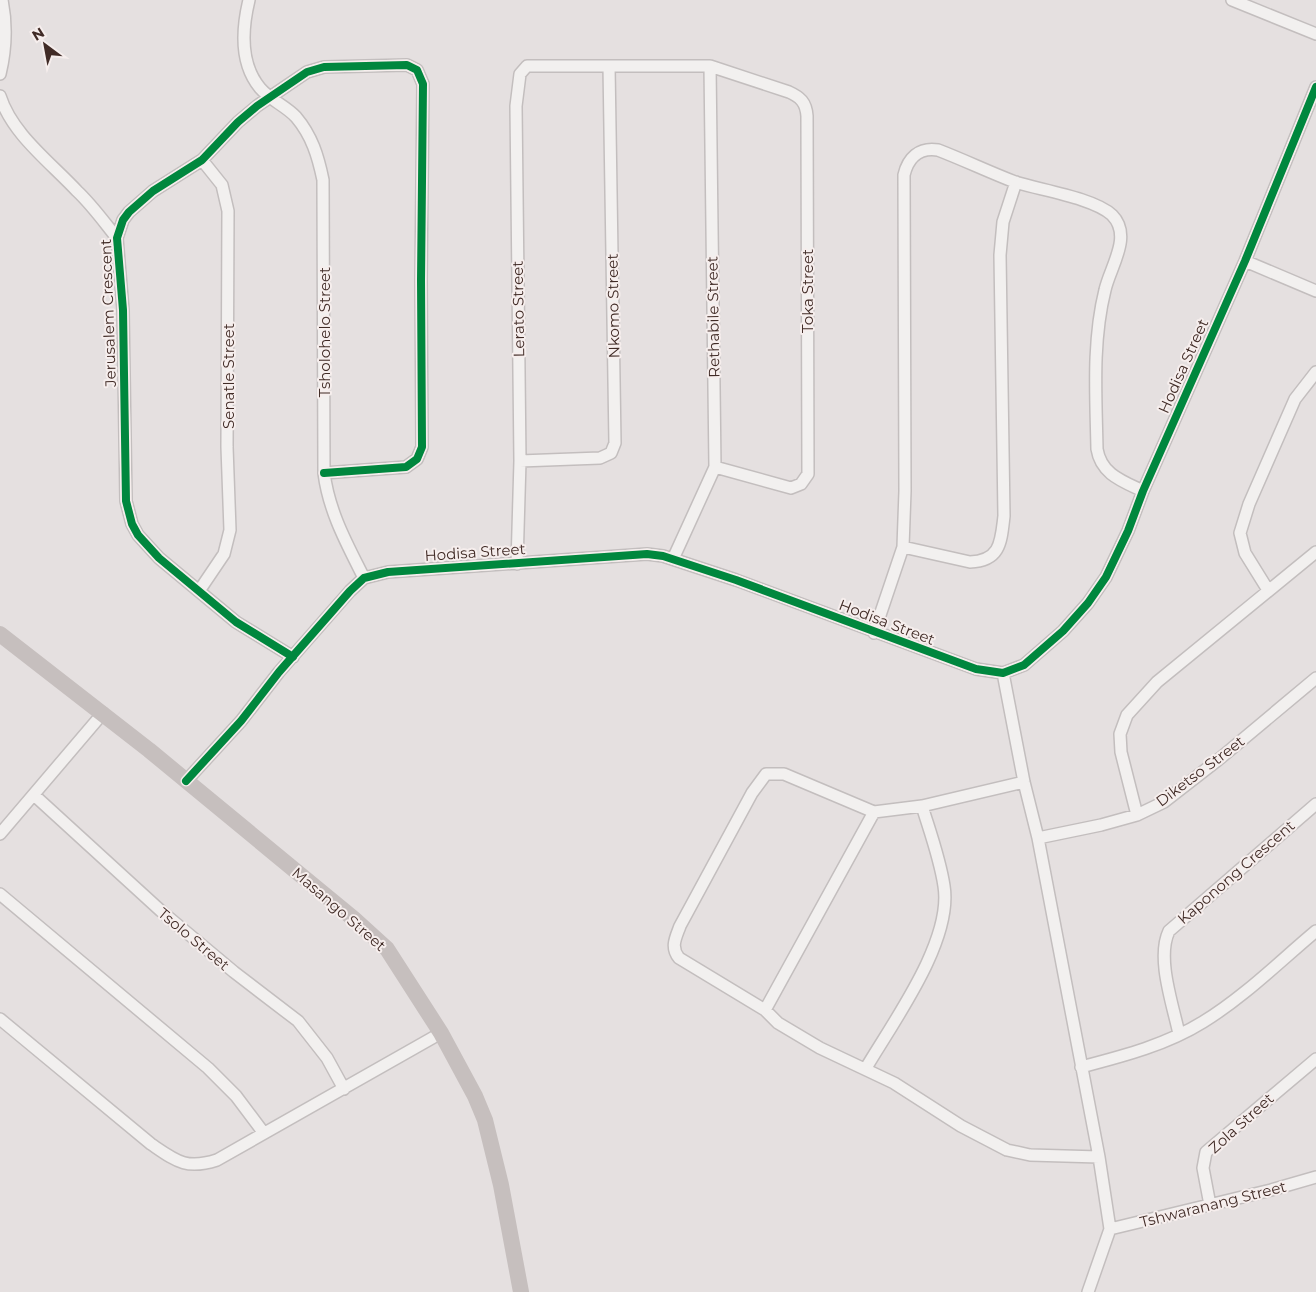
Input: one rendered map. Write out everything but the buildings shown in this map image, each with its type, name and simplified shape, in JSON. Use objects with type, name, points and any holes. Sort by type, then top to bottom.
[{"type":"street","points":[[0,74],[6,22],[2,0]]},
{"type":"street","name":"Tsholohelo Street","points":[[249,0],[244,38],[246,62],[252,76],[269,96],[294,116],[303,127],[316,148],[323,180],[324,473],[332,510],[364,578]]},
{"type":"street","points":[[1232,0],[1316,34]]},
{"type":"street","name":"Jerusalem Crescent","points":[[293,657],[236,622],[159,558],[138,535],[130,518],[126,501],[123,310],[117,238],[123,220],[136,205],[153,191],[202,160],[238,122],[269,96],[307,72],[324,67],[407,65],[417,70],[423,84],[420,280],[422,447],[417,459],[406,467],[324,473]]},
{"type":"street","name":"Lerato Street","points":[[517,564],[520,461],[516,106],[520,74],[525,67],[536,65],[609,66]]},
{"type":"street","points":[[609,66],[710,66]]},
{"type":"street","name":"Nkomo Street","points":[[520,461],[600,458],[611,453],[615,443],[609,66]]},
{"type":"street","name":"Toka Street","points":[[710,66],[798,96],[804,103],[806,116],[808,467],[805,479],[801,484],[791,488],[715,467]]},
{"type":"street","name":"Rethabile Street","points":[[673,559],[715,467],[710,66]]},
{"type":"street","name":"Hodisa Street","points":[[364,578],[388,572],[647,554],[673,559],[745,583],[874,633],[951,661],[988,672],[1003,673],[1024,665],[1063,631],[1088,603],[1109,569],[1128,531],[1143,492],[1245,261],[1316,87]]},
{"type":"street","points":[[0,96],[5,113],[22,134],[80,193],[117,238]]},
{"type":"street","points":[[874,633],[903,547],[905,491],[904,175],[907,163],[917,153],[931,148],[938,150],[1016,182],[1101,208],[1111,214],[1119,225],[1120,246],[1106,284],[1098,329],[1095,372],[1097,449],[1098,458],[1111,475],[1143,492]]},
{"type":"street","name":"Senatle Street","points":[[199,591],[224,554],[230,530],[227,447],[228,212],[222,185],[202,160]]},
{"type":"street","points":[[903,547],[970,562],[978,562],[998,550],[1001,543],[1004,516],[1000,255],[1003,222],[1016,182]]},
{"type":"street","points":[[1245,261],[1316,292]]},
{"type":"street","points":[[1268,590],[1245,553],[1240,533],[1249,504],[1295,399],[1316,372]]},
{"type":"street","points":[[1137,814],[1121,752],[1120,734],[1127,715],[1157,682],[1316,552]]},
{"type":"street","points":[[186,781],[241,721],[279,672],[350,591],[364,578]]},
{"type":"street","name":"Masango Street","points":[[0,634],[54,678],[103,713],[373,935],[397,962],[442,1033],[475,1096],[492,1143],[520,1292]]},
{"type":"street","points":[[1003,673],[1024,782],[1038,838],[1099,1157],[1110,1229],[1088,1292]]},
{"type":"street","name":"Diketso Street","points":[[1038,838],[1101,825],[1137,814],[1172,796],[1316,678]]},
{"type":"street","points":[[0,834],[103,713]]},
{"type":"street","points":[[1024,782],[922,806],[874,812],[784,774],[766,774],[752,793],[680,926],[675,939],[674,950],[683,960],[765,1010],[778,1023],[813,1044],[894,1083],[961,1126],[1007,1150],[1030,1155],[1099,1157]]},
{"type":"street","name":"Tsolo Street","points":[[34,795],[161,911],[234,972],[298,1021],[327,1058],[344,1089]]},
{"type":"street","name":"Kaponong Crescent","points":[[1180,1034],[1164,953],[1166,938],[1170,931],[1316,804]]},
{"type":"street","points":[[866,1068],[933,951],[944,920],[945,887],[922,806]]},
{"type":"street","points":[[765,1010],[874,812]]},
{"type":"street","points":[[0,894],[208,1068],[236,1096],[263,1132]]},
{"type":"street","points":[[1081,1067],[1138,1052],[1203,1022],[1230,1003],[1316,931]]},
{"type":"street","points":[[0,1019],[151,1144],[181,1162],[194,1166],[217,1160],[263,1132],[344,1089],[442,1033]]},
{"type":"street","name":"Zola Street","points":[[1210,1205],[1203,1168],[1206,1152],[1316,1059]]},
{"type":"street","name":"Tshwaranang Street","points":[[1110,1229],[1210,1205],[1316,1176]]},
{"type":"cycle path","points":[[293,657],[236,622],[159,558],[138,535],[132,524],[126,501],[123,310],[117,238],[123,220],[129,212],[153,191],[202,160],[238,122],[257,106],[307,72],[324,67],[407,65],[417,70],[423,84],[422,447],[417,459],[406,467],[324,473]]},
{"type":"cycle path","points":[[186,781],[241,721],[279,672],[350,591],[364,578],[388,572],[647,554],[663,556],[736,580],[976,669],[1003,673],[1024,665],[1063,631],[1088,603],[1106,577],[1128,531],[1143,491],[1245,261],[1316,87]]}]
